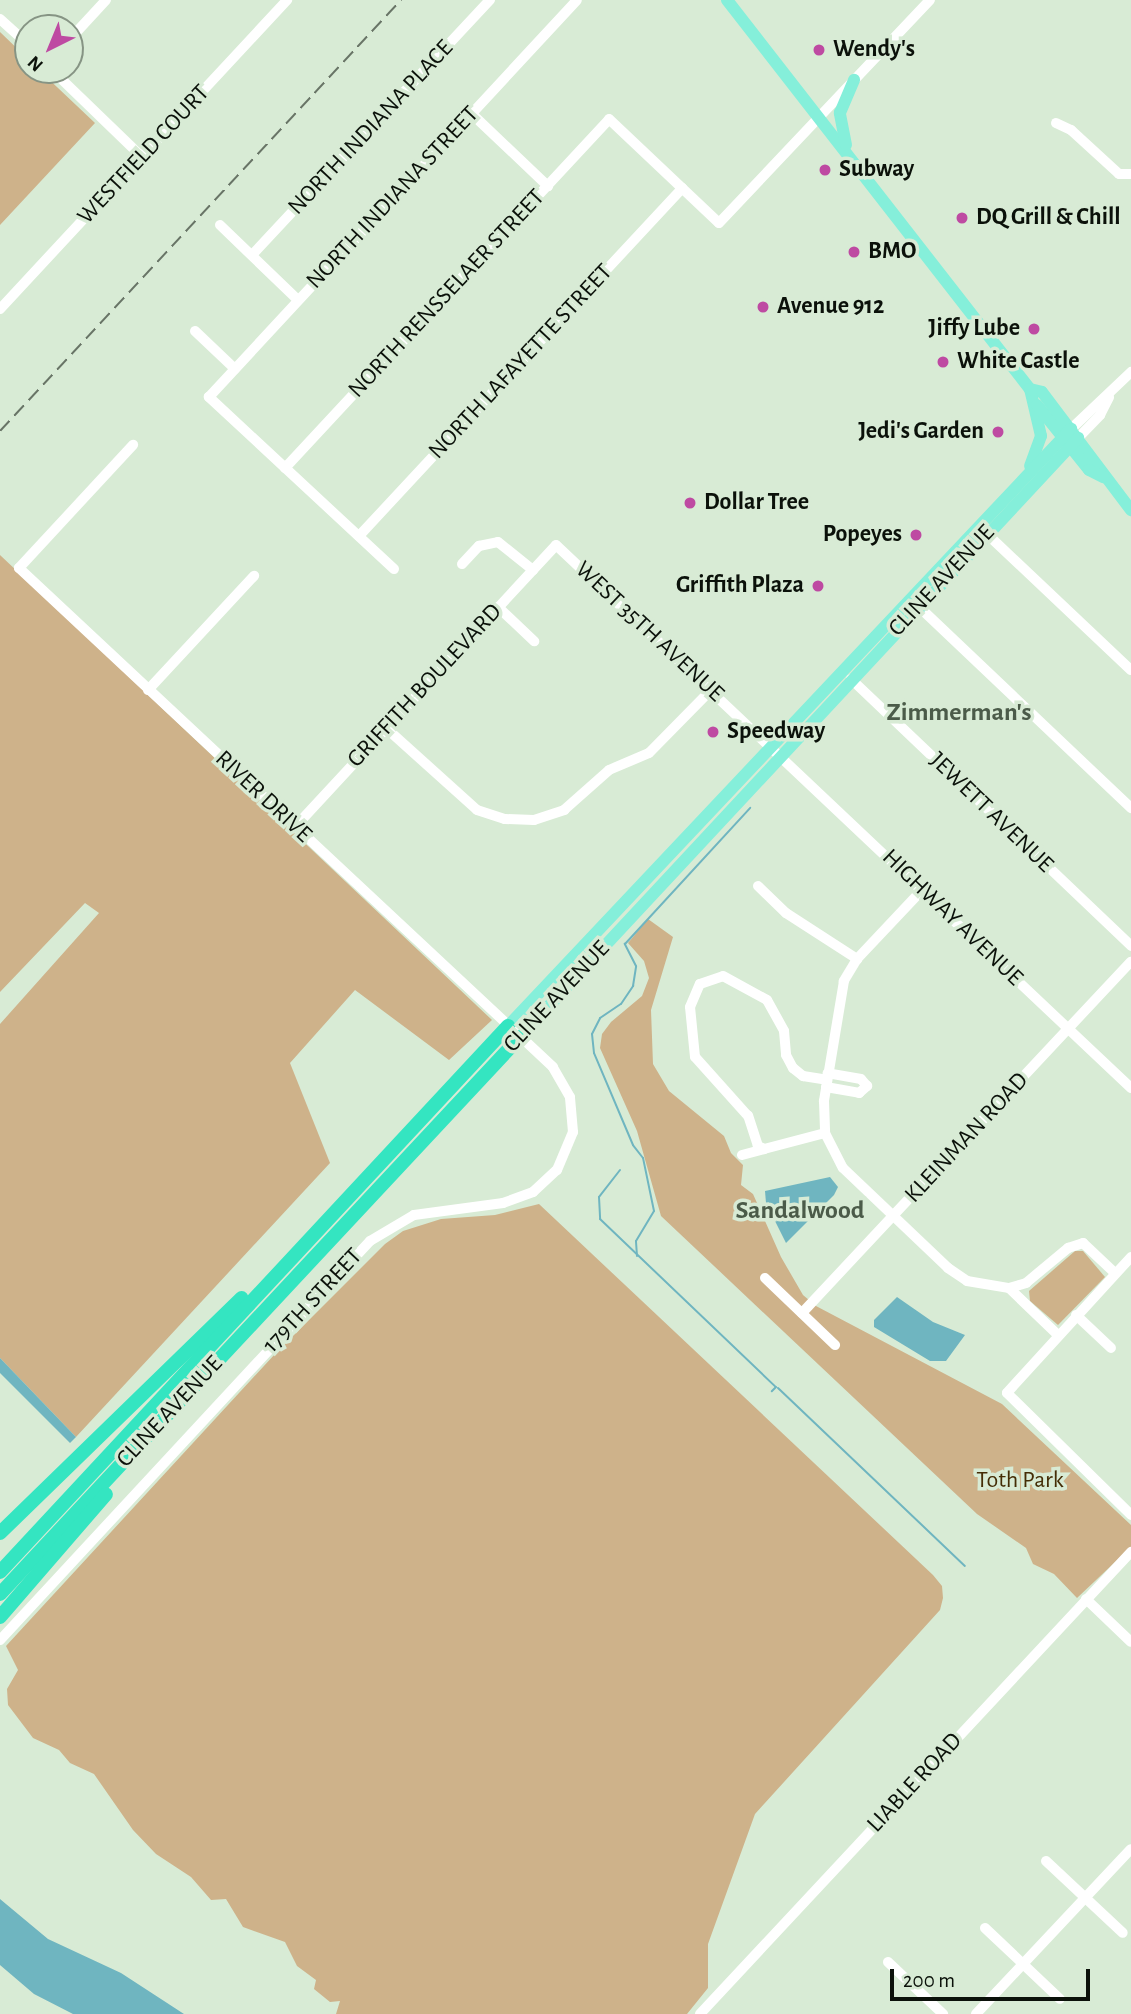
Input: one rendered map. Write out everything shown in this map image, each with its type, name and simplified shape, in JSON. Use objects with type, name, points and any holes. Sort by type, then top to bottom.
[{"type":"highway","name":"CLINE AVENUE","points":[[0,1572],[508,1026]]},
{"type":"highway","name":"CLINE AVENUE","points":[[0,1594],[520,1037]]},
{"type":"highway","points":[[1,1532],[254,1287],[287,1263]]},
{"type":"highway","points":[[0,1617],[171,1411]]},
{"type":"main road","points":[[727,0],[1032,394],[1070,438],[1089,470],[1103,477],[1131,510]]},
{"type":"main road","points":[[849,155],[840,113],[854,80]]},
{"type":"main road","points":[[1024,475],[1041,436],[1032,394]]},
{"type":"main road","name":"CLINE AVENUE","points":[[508,1026],[850,680],[1024,475],[1070,438]]},
{"type":"main road","name":"CLINE AVENUE","points":[[520,1037],[776,752],[914,602],[987,534],[1070,438]]},
{"type":"street","points":[[84,24],[106,0]]},
{"type":"street","name":"WESTFIELD COURT","points":[[0,309],[288,0]]},
{"type":"street","name":"NORTH INDIANA PLACE","points":[[252,255],[489,0]]},
{"type":"street","name":"NORTH INDIANA STREET","points":[[285,468],[209,397],[577,0]]},
{"type":"street","points":[[682,188],[719,223],[930,0]]},
{"type":"street","points":[[0,19],[14,32]]},
{"type":"street","points":[[66,84],[142,157]]},
{"type":"street","points":[[472,114],[548,186]]},
{"type":"street","name":"NORTH RENSSELAER STREET","points":[[285,468],[609,119],[682,188]]},
{"type":"street","points":[[1056,123],[1071,130],[1129,175]]},
{"type":"street","name":"NORTH LAFAYETTE STREET","points":[[359,536],[682,188]]},
{"type":"street","points":[[220,225],[299,300]]},
{"type":"street","points":[[195,331],[235,369]]},
{"type":"street","name":"CLINE AVENUE","points":[[1070,438],[1131,372]]},
{"type":"street","name":"RIVER DRIVE","points":[[134,445],[19,568],[508,1026]]},
{"type":"street","points":[[285,468],[394,569]]},
{"type":"street","points":[[987,534],[1131,670]]},
{"type":"street","points":[[461,564],[479,547],[498,542],[533,570]]},
{"type":"street","name":"GRIFFITH BOULEVARD","points":[[295,827],[556,545]]},
{"type":"street","name":"WEST 35TH AVENUE","points":[[556,545],[776,752]]},
{"type":"street","points":[[148,690],[254,576]]},
{"type":"street","points":[[914,602],[1131,808]]},
{"type":"street","points":[[498,607],[534,641]]},
{"type":"street","name":"JEWETT AVENUE","points":[[850,680],[1131,946]]},
{"type":"street","points":[[386,728],[477,810],[505,820],[534,820],[564,810],[609,771],[649,753],[711,690]]},
{"type":"street","name":"HIGHWAY AVENUE","points":[[776,752],[1131,1088]]},
{"type":"street","points":[[758,886],[786,913],[857,959]]},
{"type":"street","points":[[922,890],[857,959],[841,990],[827,1080],[825,1133],[844,1168],[893,1216],[967,1280],[1009,1289],[1058,1335]]},
{"type":"street","name":"KLEINMAN ROAD","points":[[802,1313],[1131,962]]},
{"type":"street","points":[[764,1149],[754,1140],[748,1116],[695,1057],[690,1007],[700,984],[723,976],[767,1000],[784,1031],[786,1055],[793,1068],[803,1076],[827,1080]]},
{"type":"street","name":"179TH STREET","points":[[0,1640],[375,1237],[424,1213],[510,1201],[533,1192],[552,1177],[571,1142],[572,1105],[556,1072],[508,1026]]},
{"type":"street","points":[[742,1155],[825,1133]]},
{"type":"street","points":[[1009,1289],[1026,1283],[1068,1248],[1083,1243],[1115,1273]]},
{"type":"street","points":[[1131,1256],[1007,1393],[1131,1515]]},
{"type":"street","points":[[765,1278],[835,1345]]},
{"type":"street","points":[[1076,1315],[1111,1348]]},
{"type":"street","name":"LIABLE ROAD","points":[[700,2014],[1131,1552]]},
{"type":"street","points":[[1086,1600],[1131,1642]]},
{"type":"street","points":[[976,2014],[1131,1849]]},
{"type":"street","points":[[1046,1861],[1124,1933]]},
{"type":"street","points":[[985,1928],[1060,1999]]},
{"type":"street","points":[[888,1962],[943,2014]]},
{"type":"green space","points":[[0,32],[14,46],[14,84],[54,84],[95,123],[0,225]]},
{"type":"green space","points":[[0,555],[492,1020],[449,1060],[355,990],[290,1063],[330,1163],[76,1437],[0,1358],[0,1024],[99,913],[85,903],[0,992]]},
{"type":"green space","name":"Toth Park","points":[[648,919],[673,937],[651,1010],[653,1064],[669,1091],[724,1136],[731,1153],[743,1165],[741,1185],[753,1194],[781,1257],[803,1295],[816,1306],[1002,1404],[1131,1525],[1131,1547],[1077,1598],[1054,1574],[1033,1564],[1026,1548],[977,1514],[661,1216],[637,1131],[600,1048],[602,1034],[611,1022],[642,996],[649,978],[644,961],[628,943]]},
{"type":"green space","points":[[539,1204],[933,1575],[942,1586],[940,1610],[755,1814],[708,1944],[708,1988],[687,2014],[336,2014],[340,2001],[330,2002],[314,1989],[316,1980],[297,1966],[285,1942],[243,1927],[226,1899],[211,1900],[191,1877],[156,1854],[133,1830],[94,1774],[70,1763],[59,1750],[33,1738],[8,1705],[7,1689],[18,1670],[6,1646],[275,1354],[385,1244],[403,1231],[441,1219],[495,1215]]},
{"type":"green space","points":[[1075,1251],[1083,1251],[1105,1277],[1058,1325],[1030,1301],[1029,1291]]},
{"type":"water","points":[[830,1177],[838,1187],[834,1195],[786,1243],[766,1203],[765,1191]]},
{"type":"water","points":[[897,1297],[933,1322],[965,1335],[946,1361],[930,1361],[874,1327],[874,1320]]},
{"type":"water","points":[[0,1358],[76,1437],[70,1443],[0,1373]]},
{"type":"water","points":[[0,1899],[48,1939],[121,1973],[184,2014],[73,2014],[34,1994],[0,1965]]},
{"type":"waterway","points":[[637,1256],[636,1241],[654,1211],[643,1158],[633,1145],[594,1053],[592,1034],[600,1018],[621,1004],[633,986],[636,966],[625,944],[750,808]]},
{"type":"waterway","points":[[620,1170],[599,1197],[600,1219],[776,1387],[772,1391]]},
{"type":"waterway","points":[[778,1388],[965,1566]]},
{"type":"railway","points":[[0,431],[401,0]]},
{"type":"place","name":"Wendy's","points":[[819,50]]},
{"type":"place","name":"Subway","points":[[825,170]]},
{"type":"place","name":"DQ Grill & Chill","points":[[962,218]]},
{"type":"place","name":"BMO","points":[[854,252]]},
{"type":"place","name":"Avenue 912","points":[[763,307]]},
{"type":"place","name":"Jiffy Lube","points":[[1034,329]]},
{"type":"place","name":"White Castle","points":[[943,362]]},
{"type":"place","name":"Jedi's Garden","points":[[998,432]]},
{"type":"place","name":"Dollar Tree","points":[[690,503]]},
{"type":"place","name":"Popeyes","points":[[916,535]]},
{"type":"place","name":"Griffith Plaza","points":[[818,586]]},
{"type":"place","name":"Speedway","points":[[713,732]]},
{"type":"district","name":"Zimmerman's","points":[[959,713]]},
{"type":"district","name":"Sandalwood","points":[[800,1211]]}]
